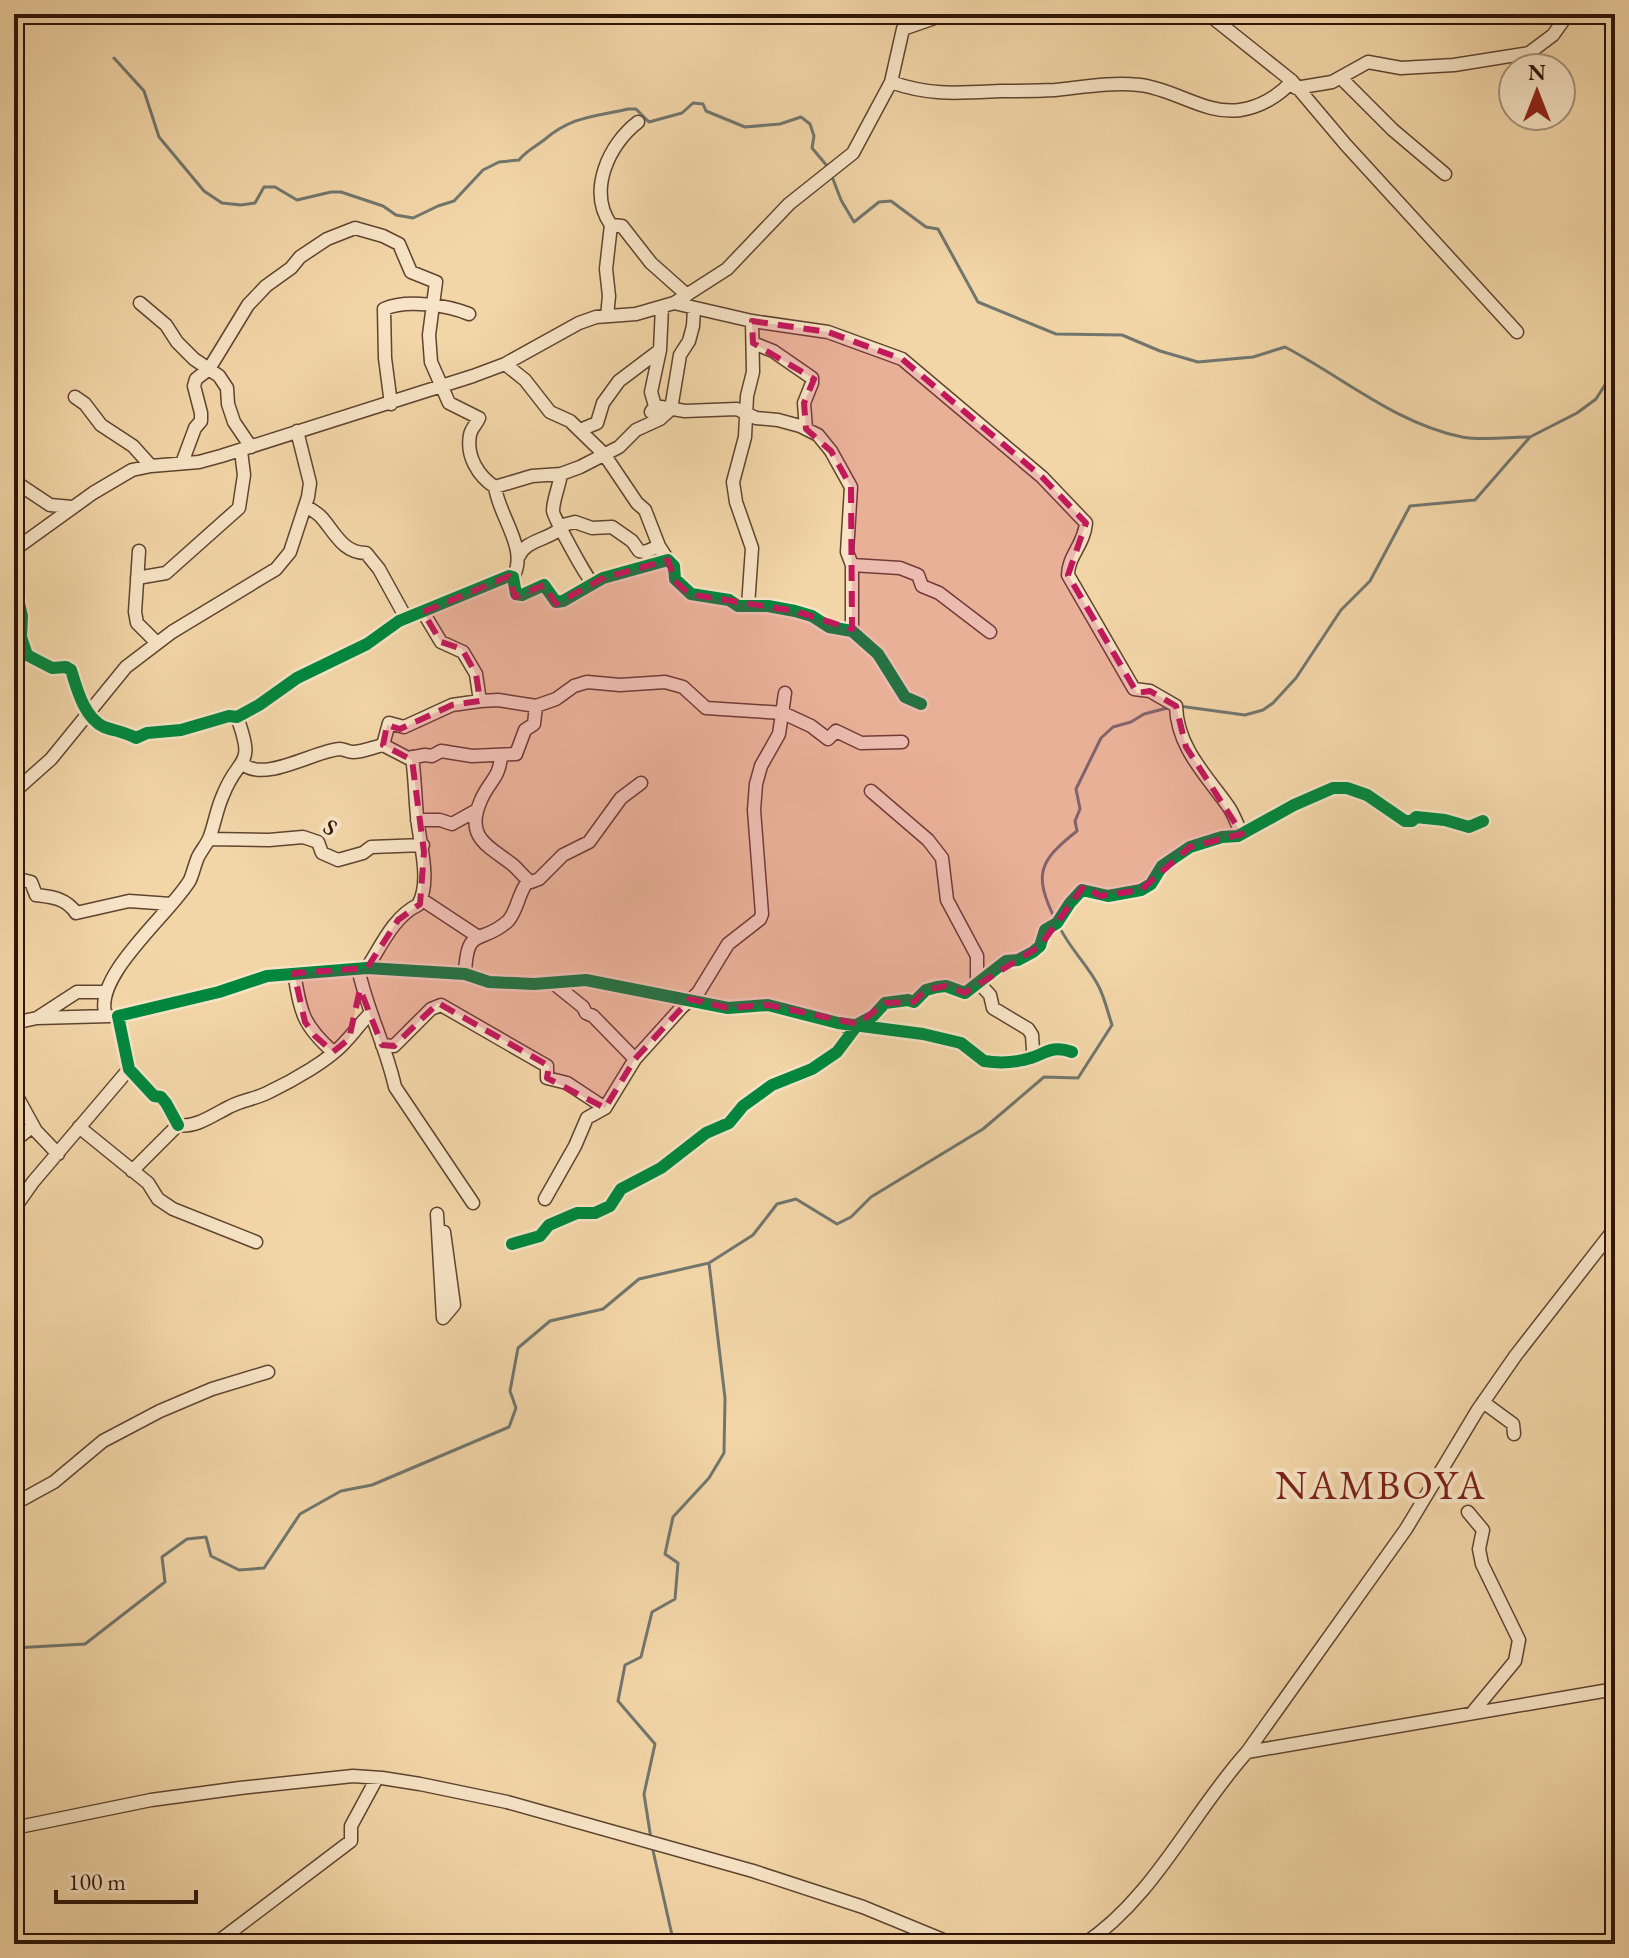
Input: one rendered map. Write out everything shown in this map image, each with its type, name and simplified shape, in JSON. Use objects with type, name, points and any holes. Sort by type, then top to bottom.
[{"type":"street","points":[[14,550],[72,507],[132,470],[199,462],[391,404],[505,364],[579,323],[607,316],[636,314],[668,305],[687,295],[727,269],[789,204],[853,153],[891,82],[903,29],[910,14]]},
{"type":"street","points":[[903,29],[946,14]]},
{"type":"street","points":[[1208,14],[1224,21],[1294,84],[1517,332]]},
{"type":"street","points":[[891,82],[932,93],[954,94],[1109,84],[1140,85],[1166,89],[1221,111],[1242,110],[1259,105],[1294,84],[1332,82],[1368,62],[1401,68],[1454,65],[1529,53],[1553,35],[1568,14]]},
{"type":"street","points":[[1341,78],[1393,130],[1445,174]]},
{"type":"street","points":[[607,316],[609,296],[606,269],[611,225],[603,214],[602,181],[607,158],[626,131],[638,122]]},
{"type":"street","points":[[611,225],[622,226],[651,263],[687,295]]},
{"type":"street","points":[[182,463],[195,428],[201,421],[194,386],[196,379],[209,369],[248,305],[308,250],[345,230],[355,228],[399,244],[411,272],[436,282],[429,335],[431,362],[449,403],[479,418],[470,434],[469,457],[486,481],[495,487],[519,556]]},
{"type":"street","points":[[137,578],[166,573],[239,508],[246,449],[228,404],[227,388],[219,376],[194,359],[166,325],[140,303]]},
{"type":"street","points":[[391,404],[385,358],[384,309],[408,305],[469,314]]},
{"type":"street","points":[[668,305],[828,332],[902,359],[1042,477],[1086,523],[1085,536],[1068,566],[1068,575],[1134,689],[1150,691],[1176,706],[1186,747],[1231,809],[1242,834]]},
{"type":"street","points":[[655,406],[651,392],[668,305]]},
{"type":"street","points":[[495,487],[532,476],[561,474],[619,447],[636,430],[671,409],[680,355],[689,341],[694,309]]},
{"type":"street","points":[[748,606],[752,548],[736,502],[733,482],[745,437],[745,411],[753,372],[752,321]]},
{"type":"street","points":[[753,343],[773,351],[812,378],[804,403],[806,429]]},
{"type":"street","points":[[580,430],[597,423],[603,403],[619,381],[660,350]]},
{"type":"street","points":[[505,364],[525,380],[550,412],[570,421],[604,454],[645,510],[659,546],[674,566],[675,579],[688,592],[729,600],[738,606],[768,606],[795,611],[812,616],[829,627],[852,631],[878,654],[905,697],[921,704]]},
{"type":"street","points":[[75,397],[85,404],[101,425],[133,446],[151,466]]},
{"type":"street","points":[[655,406],[745,411],[756,418],[778,420],[818,435],[831,451],[851,487],[847,552],[852,565],[852,631]]},
{"type":"street","points":[[647,426],[645,420],[655,406]]},
{"type":"street","points":[[14,792],[51,759],[126,667],[157,643],[276,569],[290,552],[306,506],[310,483],[297,431]]},
{"type":"street","points":[[561,474],[553,509],[559,528],[573,546],[585,577],[592,582]]},
{"type":"street","points":[[14,481],[50,505],[72,507]]},
{"type":"street","points":[[306,506],[321,517],[330,532],[351,551],[366,553],[379,569],[406,618]]},
{"type":"street","points":[[659,546],[645,552],[639,551],[632,541],[612,527],[592,528],[575,522],[525,547],[513,577],[516,594],[522,595],[544,585],[556,602],[563,601],[592,582],[668,560]]},
{"type":"street","points":[[139,551],[137,623],[157,643]]},
{"type":"street","points":[[852,565],[900,568],[918,575],[922,586],[939,593],[990,632]]},
{"type":"street","points":[[14,582],[22,616],[18,637],[27,655],[52,668],[66,667],[71,670],[90,714],[102,726],[121,730],[136,738],[147,733],[181,730],[229,716],[237,717],[297,678],[367,644],[406,618],[487,583],[513,577]]},
{"type":"street","points":[[423,612],[441,642],[463,652],[476,674],[480,701]]},
{"type":"street","points":[[383,745],[389,723],[404,727],[452,705],[480,701],[498,700],[536,706],[587,682],[620,685],[665,682],[683,687],[706,708],[783,713],[811,726],[823,738],[828,739],[836,731],[861,743],[902,742]]},
{"type":"street","points":[[545,1199],[587,1118],[605,1108],[635,1059],[698,993],[728,944],[760,919],[754,810],[756,784],[761,766],[779,734],[785,693]]},
{"type":"street","points":[[243,764],[249,770],[283,767],[339,749],[352,752],[383,745],[408,758],[432,756],[441,751],[461,756],[519,753],[525,730],[534,724],[536,706]]},
{"type":"street","points":[[178,1125],[161,1097],[154,1096],[129,1069],[112,1016],[103,1000],[125,959],[191,878],[197,859],[209,839],[225,789],[247,755],[237,717]]},
{"type":"street","points":[[501,755],[501,769],[486,789],[477,810],[479,837],[496,855],[514,865],[528,881],[535,882],[563,855],[589,842],[621,798],[641,783]]},
{"type":"street","points":[[412,757],[417,820],[423,845],[421,899],[398,920],[363,968],[370,1014],[395,1087],[473,1203]]},
{"type":"street","points":[[512,1244],[540,1236],[549,1225],[577,1213],[595,1213],[610,1206],[621,1189],[661,1168],[706,1133],[729,1123],[743,1106],[772,1085],[812,1069],[837,1052],[858,1024],[873,1016],[885,1003],[914,1002],[926,990],[937,987],[946,986],[962,993],[979,984],[1006,961],[1025,957],[1040,946],[1045,930],[1057,923],[1082,890],[1108,896],[1141,890],[1151,884],[1162,866],[1190,847],[1242,834],[1333,788],[1347,788],[1367,795],[1405,821],[1416,817],[1445,820],[1469,827],[1483,821]]},
{"type":"street","points":[[871,791],[928,840],[942,858],[947,900],[977,956],[977,981],[990,995],[993,1008],[1028,1029],[1032,1035],[1033,1050],[1038,1053]]},
{"type":"street","points":[[417,820],[440,820],[452,824],[477,810]]},
{"type":"street","name":"s","points":[[209,839],[303,837],[318,842],[322,853],[338,860],[363,853],[371,847],[423,845]]},
{"type":"street","points":[[14,878],[31,882],[36,895],[58,898],[76,913],[129,901],[171,904]]},
{"type":"street","points":[[465,974],[470,941],[507,921],[528,881]]},
{"type":"street","points":[[421,899],[477,936]]},
{"type":"street","points":[[14,1023],[37,1018],[112,1016],[219,992],[267,976],[363,968],[465,974],[489,982],[534,984],[586,980],[728,1008],[768,1005],[838,1023],[961,1043],[984,1061],[1028,1060],[1038,1053],[1058,1047],[1072,1052]]},
{"type":"street","points":[[294,973],[305,1022],[333,1052]]},
{"type":"street","points":[[552,982],[593,1016],[635,1059]]},
{"type":"street","points":[[37,1018],[77,992],[105,992]]},
{"type":"street","points":[[382,1045],[394,1046],[431,1009],[441,1005],[547,1066],[547,1078],[567,1083],[605,1108]]},
{"type":"street","points":[[178,1125],[190,1127],[238,1103],[258,1098],[333,1052],[370,1014]]},
{"type":"street","points":[[14,1209],[33,1182],[129,1069]]},
{"type":"street","points":[[14,1091],[33,1126],[58,1154]]},
{"type":"street","points":[[132,1171],[178,1125]]},
{"type":"street","points":[[14,1141],[33,1126]]},
{"type":"street","points":[[79,1127],[148,1183],[158,1199],[173,1209],[256,1242]]},
{"type":"street","points":[[437,1214],[443,1318],[454,1305],[444,1232]]},
{"type":"street","points":[[1084,1944],[1119,1918],[1222,1780],[1247,1752],[1406,1529],[1483,1402],[1516,1355],[1615,1228]]},
{"type":"street","points":[[14,1504],[54,1482],[103,1441],[160,1411],[212,1389],[268,1372]]},
{"type":"street","points":[[1483,1402],[1513,1424],[1514,1434]]},
{"type":"street","points":[[1468,1512],[1483,1530],[1479,1549],[1482,1564],[1519,1640],[1515,1661],[1472,1713]]},
{"type":"street","points":[[1247,1752],[1615,1689]]},
{"type":"street","points":[[14,1828],[151,1800],[320,1779],[353,1776],[377,1778],[507,1802],[753,1871],[863,1907],[953,1944]]},
{"type":"street","points":[[215,1944],[351,1841],[351,1826],[377,1778]]},
{"type":"highlighted area","points":[[752,321],[828,332],[902,359],[1042,477],[1086,523],[1068,575],[1137,693],[1150,691],[1176,706],[1186,747],[1242,834],[1190,847],[1141,890],[1100,896],[1084,886],[1040,946],[965,993],[946,986],[926,990],[914,1002],[885,1003],[858,1024],[768,1005],[728,1008],[690,999],[635,1059],[605,1108],[547,1078],[549,1066],[438,1003],[394,1046],[382,1045],[360,989],[349,1039],[333,1052],[315,1036],[305,1022],[294,973],[367,968],[398,920],[420,904],[424,852],[412,760],[383,745],[387,725],[400,729],[452,705],[480,701],[476,674],[462,649],[441,642],[423,612],[509,576],[515,597],[544,585],[556,604],[603,578],[668,560],[675,581],[689,594],[795,611],[852,629],[851,487],[831,451],[806,429],[804,403],[814,379],[753,343]]},
{"type":"waterway","points":[[114,58],[144,91],[159,137],[204,191],[222,203],[255,203],[264,187],[275,187],[297,200],[341,192],[383,206],[396,215],[413,218],[454,201],[483,170],[499,162],[519,160],[564,126],[628,109],[636,109],[649,122],[682,113],[693,103],[703,104],[706,111],[745,127],[780,124],[801,117],[810,124],[814,136],[812,148],[828,167]]},
{"type":"waterway","points":[[831,174],[854,222],[879,202],[891,201],[926,227],[938,229],[978,302],[1056,334],[1122,335],[1198,362],[1253,357],[1285,347],[1392,411],[1438,430],[1470,438],[1530,437]]},
{"type":"waterway","points":[[1179,706],[1245,715],[1263,710],[1273,703],[1296,678],[1341,610],[1370,581],[1410,506],[1475,500],[1530,437],[1577,413],[1596,399],[1615,369]]},
{"type":"waterway","points":[[1055,919],[1044,890],[1044,869],[1054,851],[1077,831],[1075,821],[1080,809],[1076,789],[1101,738],[1113,727],[1171,707]]},
{"type":"waterway","points":[[14,1648],[85,1644],[165,1582],[162,1557],[187,1539],[206,1537],[211,1556],[239,1570],[264,1568],[300,1514],[341,1491],[372,1485],[509,1427],[516,1408],[510,1391],[518,1348],[550,1321],[603,1309],[639,1279],[709,1263],[753,1235],[777,1204],[796,1199],[837,1224],[851,1217],[871,1197],[983,1129],[1044,1077],[1078,1078],[1112,1025],[1099,987],[1059,926]]},
{"type":"waterway","points":[[651,1839],[644,1794],[655,1744],[618,1701],[625,1665],[641,1657],[652,1612],[675,1599],[678,1563],[665,1554],[673,1517],[709,1478],[724,1453],[725,1398],[709,1263]]},
{"type":"waterway","points":[[652,1846],[674,1944]]},
{"type":"cycle path","points":[[14,582],[22,616],[21,637],[27,655],[52,668],[66,667],[71,670],[82,702],[91,717],[104,727],[136,738],[147,733],[181,730],[229,716],[237,717],[297,678],[367,644],[399,621],[509,576],[513,577],[516,594],[522,595],[544,585],[556,602],[603,578],[668,560],[674,566],[675,579],[691,594],[729,600],[738,606],[768,606],[795,611],[812,616],[829,627],[852,631],[878,654],[905,697],[921,704]]},
{"type":"cycle path","points":[[512,1244],[540,1236],[549,1225],[577,1213],[595,1213],[610,1206],[621,1189],[661,1168],[706,1133],[729,1123],[743,1106],[772,1085],[812,1069],[837,1052],[858,1024],[873,1016],[885,1003],[914,1002],[926,990],[937,987],[946,986],[965,993],[1006,961],[1018,960],[1033,952],[1040,946],[1045,930],[1057,923],[1082,890],[1108,896],[1141,890],[1151,884],[1162,866],[1190,847],[1222,837],[1238,836],[1294,805],[1333,788],[1347,788],[1367,795],[1405,821],[1416,817],[1445,820],[1469,827],[1483,821]]},
{"type":"cycle path","points":[[178,1125],[161,1097],[154,1096],[129,1069],[118,1016],[219,992],[267,976],[367,968],[465,974],[489,982],[534,984],[586,980],[728,1008],[768,1005],[838,1023],[923,1034],[961,1043],[984,1061],[1018,1061],[1057,1049],[1072,1052]]},
{"type":"district","name":"NAMBOYA","points":[[1381,1485]]}]
